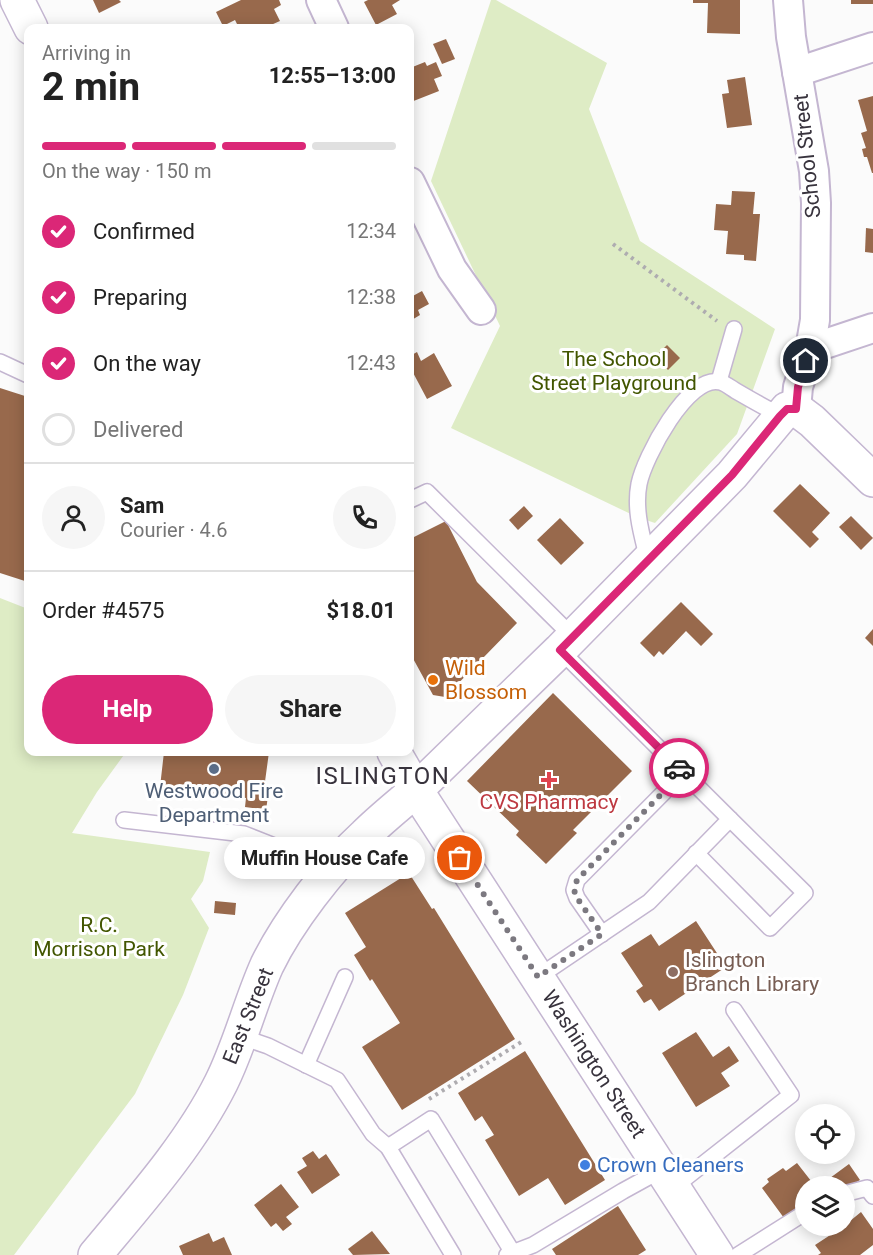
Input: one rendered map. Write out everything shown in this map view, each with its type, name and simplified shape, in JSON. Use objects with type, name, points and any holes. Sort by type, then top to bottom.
[{"type":"main road","points":[[17,0],[29,24]]},
{"type":"main road","points":[[416,790],[732,475],[788,412],[812,421],[873,480]]},
{"type":"main road","name":"Washington Street","points":[[396,756],[416,790],[717,1255]]},
{"type":"main road","name":"East Street","points":[[103,1252],[194,1129],[221,1084],[242,1037],[268,965],[289,929],[322,883],[363,836],[416,790]]},
{"type":"street","points":[[321,0],[332,24]]},
{"type":"street","name":"School Street","points":[[788,0],[797,72],[814,171],[816,203],[814,320],[810,349],[788,412]]},
{"type":"street","points":[[797,72],[873,47]]},
{"type":"street","points":[[414,190],[452,270],[465,291],[481,310]]},
{"type":"street","points":[[810,349],[873,328]]},
{"type":"lane","points":[[719,381],[734,329]]},
{"type":"lane","points":[[0,362],[24,373]]},
{"type":"lane","points":[[648,560],[637,517],[639,485],[644,467],[670,417],[706,383],[719,381],[788,412]]},
{"type":"lane","points":[[414,498],[427,492],[683,772],[805,893],[770,928],[696,853]]},
{"type":"lane","points":[[602,934],[577,898],[574,890],[577,880],[683,772]]},
{"type":"lane","points":[[538,977],[649,902],[730,819]]},
{"type":"lane","points":[[124,820],[244,834],[282,849],[322,883]]},
{"type":"lane","points":[[306,1065],[345,977]]},
{"type":"lane","points":[[388,1147],[431,1119],[510,1254],[534,1245],[623,1191],[668,1178],[791,1095],[734,1010]]},
{"type":"lane","points":[[242,1037],[268,1046],[337,1080],[373,1134],[388,1147],[446,1253]]},
{"type":"lane","points":[[855,1191],[867,1188],[873,1196]]},
{"type":"lane","points":[[738,1255],[795,1219]]},
{"type":"path","points":[[613,243],[718,321],[734,329]]},
{"type":"path","points":[[423,1103],[523,1041]]},
{"type":"green space","name":"The School Street Playground","points":[[491,0],[496,0],[607,63],[589,109],[640,241],[775,329],[737,434],[655,523],[637,517],[451,428],[500,326],[431,181]]},
{"type":"green space","name":"R.C. Morrison Park","points":[[0,598],[24,607],[24,756],[123,756],[97,792],[72,833],[210,852],[203,881],[191,899],[209,928],[183,995],[135,1094],[14,1255],[0,1255]]},
{"type":"building","points":[[93,0],[119,0],[121,2],[99,13]]},
{"type":"building","points":[[241,0],[279,0],[281,5],[274,9],[280,21],[273,24],[237,24],[235,20],[222,24],[216,12]]},
{"type":"building","points":[[400,0],[392,5],[397,14],[378,24],[375,24],[364,2]]},
{"type":"building","points":[[693,0],[740,0],[740,34],[707,33],[708,3],[693,3]]},
{"type":"building","points":[[851,0],[873,0],[873,4],[851,4]]},
{"type":"building","points":[[446,39],[455,59],[442,64],[433,44]]},
{"type":"building","points":[[425,62],[427,66],[436,62],[442,76],[434,79],[439,91],[414,101],[414,66]]},
{"type":"building","points":[[745,77],[752,125],[727,128],[722,94],[729,93],[727,80]]},
{"type":"building","points":[[873,96],[872,173],[862,149],[866,148],[861,133],[867,131],[858,100]]},
{"type":"building","points":[[732,191],[755,192],[753,214],[760,214],[756,261],[744,260],[744,255],[726,254],[728,231],[714,230],[716,204],[731,205]]},
{"type":"building","points":[[866,228],[873,229],[873,253],[865,252]]},
{"type":"building","points":[[422,291],[429,304],[418,310],[420,315],[414,319],[414,295]]},
{"type":"building","points":[[667,345],[680,358],[668,370],[655,357]]},
{"type":"building","points":[[417,352],[421,361],[434,353],[452,386],[427,399],[414,375],[414,354]]},
{"type":"building","points":[[0,388],[24,396],[24,581],[0,573]]},
{"type":"building","points":[[800,484],[830,513],[812,532],[819,539],[810,548],[773,511]]},
{"type":"building","points":[[524,506],[533,516],[518,530],[509,520]]},
{"type":"building","points":[[851,516],[873,538],[861,550],[839,527]]},
{"type":"building","points":[[560,518],[584,543],[561,565],[537,540]]},
{"type":"building","points":[[446,521],[477,582],[517,623],[445,697],[433,695],[414,660],[414,537]]},
{"type":"building","points":[[681,602],[713,634],[701,646],[686,631],[663,655],[659,651],[654,657],[640,643]]},
{"type":"building","points":[[873,629],[873,646],[865,638]]},
{"type":"building","points":[[553,693],[632,771],[573,830],[577,833],[546,864],[516,835],[519,831],[467,781]]},
{"type":"building","name":"Westwood Fire Department","points":[[164,756],[268,756],[264,789],[269,789],[266,810],[245,807],[246,798],[160,787]]},
{"type":"building","points":[[409,873],[432,909],[434,908],[515,1039],[402,1110],[362,1047],[400,1023],[354,955],[366,947],[345,913]]},
{"type":"building","points":[[215,901],[236,903],[235,915],[214,913]]},
{"type":"building","points":[[696,921],[726,967],[659,1011],[651,999],[644,1003],[636,991],[643,986],[621,953],[651,934],[659,946]]},
{"type":"building","points":[[696,1032],[713,1057],[729,1046],[739,1061],[721,1073],[730,1086],[696,1107],[662,1053]]},
{"type":"building","points":[[525,1051],[605,1180],[565,1205],[548,1178],[519,1196],[485,1140],[494,1135],[482,1116],[475,1121],[458,1093]]},
{"type":"building","points":[[313,1151],[319,1159],[326,1154],[340,1175],[312,1194],[297,1172],[307,1166],[302,1158]]},
{"type":"building","points":[[798,1164],[807,1176],[795,1176],[795,1210],[784,1218],[762,1188],[769,1182],[767,1179],[783,1168],[786,1171]]},
{"type":"building","points":[[849,1164],[860,1180],[855,1183],[855,1176],[833,1176]]},
{"type":"building","points":[[281,1184],[299,1207],[286,1217],[292,1224],[283,1231],[276,1223],[271,1227],[254,1205]]},
{"type":"building","points":[[618,1206],[646,1250],[638,1255],[556,1255],[552,1249]]},
{"type":"building","points":[[861,1212],[873,1229],[873,1245],[860,1255],[818,1255],[821,1253],[815,1245],[829,1236],[855,1236],[855,1217]]},
{"type":"building","points":[[372,1231],[390,1254],[353,1255],[348,1249]]},
{"type":"building","points":[[209,1233],[213,1242],[224,1237],[232,1255],[183,1255],[179,1246]]},
{"type":"way so far","points":[[460,858],[538,977],[602,934],[577,898],[574,890],[577,880],[683,772],[679,768]]},
{"type":"place","name":"Wild Blossom","points":[[433,680]]},
{"type":"place","name":"Westwood Fire Department","points":[[214,769]]},
{"type":"place","name":"CVS Pharmacy","points":[[549,780]]},
{"type":"place","name":"Muffin House Cafe","points":[[460,858]]},
{"type":"place","name":"Islington Branch Library","points":[[673,972]]},
{"type":"place","name":"Crown Cleaners","points":[[585,1165]]},
{"type":"district","name":"ISLINGTON","points":[[383,776]]},
{"type":"route","points":[[679,768],[560,650],[732,475],[780,416],[787,409],[796,409],[798,387],[806,361]]}]
